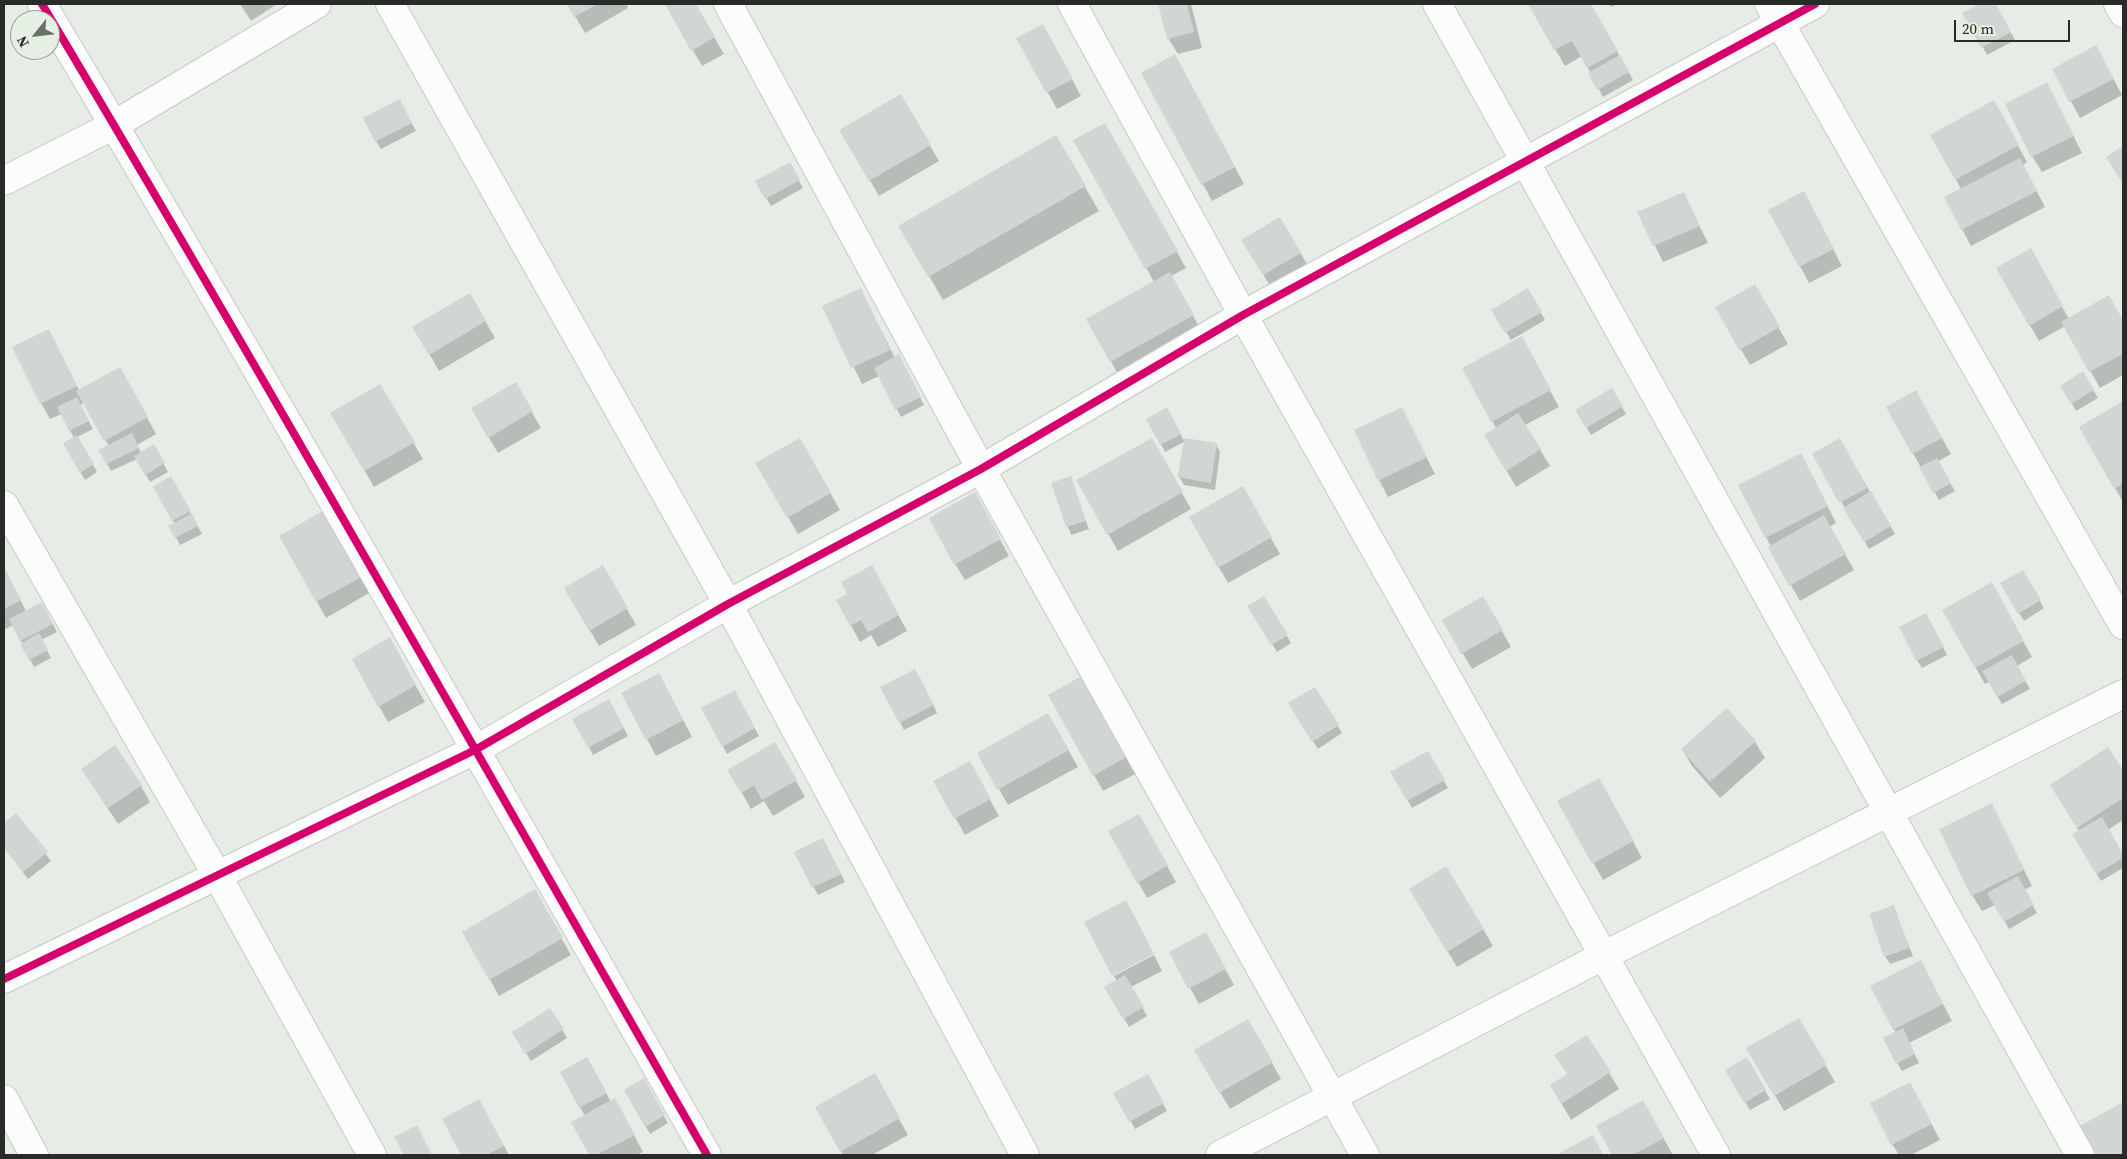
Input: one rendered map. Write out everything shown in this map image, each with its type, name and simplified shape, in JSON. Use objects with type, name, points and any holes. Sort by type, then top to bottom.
[{"type":"street","points":[[42,4],[114,125],[707,1155]]},
{"type":"street","points":[[4,181],[114,125],[317,4]]},
{"type":"street","points":[[390,4],[728,604],[1026,1155]]},
{"type":"street","points":[[728,4],[981,469],[1365,1155]]},
{"type":"street","points":[[1072,4],[1243,315],[1716,1155]]},
{"type":"street","points":[[1437,4],[2080,1155]]},
{"type":"street","points":[[4,979],[475,750],[728,604],[981,469],[1243,315],[1525,161],[1774,13],[1815,4]]},
{"type":"street","points":[[2118,4],[2123,13]]},
{"type":"street","points":[[1774,13],[2123,625]]},
{"type":"street","points":[[4,505],[217,875],[372,1155]]},
{"type":"street","points":[[1220,1155],[1603,956],[2123,694]]},
{"type":"street","points":[[4,1099],[34,1155]]},
{"type":"building","points":[[567,4],[598,4],[574,17]]},
{"type":"building","points":[[665,4],[696,4],[715,37],[691,51]]},
{"type":"building","points":[[1158,4],[1187,4],[1194,32],[1167,39]]},
{"type":"building","points":[[1528,4],[1591,4],[1618,51],[1587,68],[1572,41],[1554,50]]},
{"type":"building","points":[[1979,4],[1996,4],[2011,32],[1981,48],[1962,13]]},
{"type":"building","points":[[1043,24],[1073,79],[1046,93],[1016,38]]},
{"type":"building","points":[[2096,45],[2114,79],[2069,102],[2052,69]]},
{"type":"building","points":[[1175,54],[1235,167],[1201,185],[1141,73]]},
{"type":"building","points":[[1620,55],[1629,72],[1597,90],[1588,73]]},
{"type":"building","points":[[2047,82],[2074,136],[2031,157],[2005,104]]},
{"type":"building","points":[[901,94],[931,145],[869,181],[839,130]]},
{"type":"building","points":[[400,99],[412,123],[375,142],[363,118]]},
{"type":"building","points":[[1994,100],[2019,145],[1955,180],[1930,135]]},
{"type":"building","points":[[1105,123],[1178,251],[1145,269],[1073,140]]},
{"type":"building","points":[[1056,135],[1086,186],[928,277],[898,226]]},
{"type":"building","points":[[2123,146],[2123,184],[2106,157]]},
{"type":"building","points":[[2020,158],[2037,191],[1961,230],[1944,197]]},
{"type":"building","points":[[790,162],[800,180],[765,199],[755,181]]},
{"type":"building","points":[[1804,191],[1834,249],[1799,267],[1768,210]]},
{"type":"building","points":[[1684,192],[1700,226],[1653,246],[1637,212]]},
{"type":"building","points":[[1280,217],[1301,253],[1263,275],[1241,240]]},
{"type":"building","points":[[2031,248],[2063,306],[2029,326],[1996,268]]},
{"type":"building","points":[[1170,272],[1194,315],[1110,362],[1086,319]]},
{"type":"building","points":[[1755,284],[1780,327],[1739,350],[1715,307]]},
{"type":"building","points":[[861,288],[890,350],[851,368],[822,306]]},
{"type":"building","points":[[1528,288],[1542,312],[1505,333],[1491,310]]},
{"type":"building","points":[[470,293],[486,321],[429,355],[412,327]]},
{"type":"building","points":[[2109,295],[2123,320],[2123,354],[2089,372],[2061,322]]},
{"type":"building","points":[[49,329],[77,386],[40,404],[12,347]]},
{"type":"building","points":[[1522,336],[1551,390],[1491,422],[1462,368]]},
{"type":"building","points":[[899,354],[921,397],[895,410],[874,368]]},
{"type":"building","points":[[120,367],[148,417],[104,441],[76,391]]},
{"type":"building","points":[[2083,371],[2094,390],[2071,404],[2060,386]]},
{"type":"building","points":[[516,382],[533,411],[488,438],[471,408]]},
{"type":"building","points":[[380,384],[415,442],[364,471],[330,413]]},
{"type":"building","points":[[1612,388],[1623,406],[1586,428],[1575,410]]},
{"type":"building","points":[[1916,390],[1942,438],[1912,454],[1886,407]]},
{"type":"building","points":[[77,397],[89,421],[69,431],[57,407]]},
{"type":"building","points":[[2123,401],[2123,483],[2114,489],[2079,427]]},
{"type":"building","points":[[1167,407],[1181,434],[1160,445],[1146,419]]},
{"type":"building","points":[[1402,407],[1427,457],[1378,481],[1354,430]]},
{"type":"building","points":[[1518,413],[1541,449],[1506,471],[1484,435]]},
{"type":"building","points":[[132,433],[139,448],[106,464],[98,450]]},
{"type":"building","points":[[77,435],[94,464],[80,473],[63,443]]},
{"type":"building","points":[[800,438],[831,493],[787,518],[755,463]]},
{"type":"building","points":[[1152,438],[1183,492],[1107,535],[1076,480]]},
{"type":"building","points":[[1184,438],[1217,443],[1211,483],[1178,477]]},
{"type":"building","points":[[1840,438],[1867,488],[1839,503],[1812,454]]},
{"type":"building","points":[[154,444],[165,463],[145,475],[134,456]]},
{"type":"building","points":[[1801,453],[1828,506],[1765,538],[1738,485]]},
{"type":"building","points":[[1937,458],[1951,483],[1933,493],[1919,467]]},
{"type":"building","points":[[171,476],[191,511],[172,521],[153,487]]},
{"type":"building","points":[[1071,476],[1086,521],[1066,527],[1051,483]]},
{"type":"building","points":[[1243,486],[1272,537],[1218,568],[1189,517]]},
{"type":"building","points":[[1871,491],[1891,526],[1864,542],[1843,508]]},
{"type":"building","points":[[975,492],[1001,539],[954,565],[929,518]]},
{"type":"building","points":[[326,509],[363,576],[316,602],[279,536]]},
{"type":"building","points":[[192,513],[198,526],[175,538],[168,526]]},
{"type":"building","points":[[1824,515],[1846,554],[1789,586],[1768,547]]},
{"type":"building","points":[[603,565],[628,608],[589,631],[564,588]]},
{"type":"building","points":[[872,565],[899,615],[868,632],[861,620],[850,626],[836,600],[847,594],[841,582]]},
{"type":"building","points":[[4,567],[21,600],[4,609]]},
{"type":"building","points":[[2023,570],[2041,600],[2018,614],[2000,583]]},
{"type":"building","points":[[1992,582],[2024,641],[1975,668],[1942,610]]},
{"type":"building","points":[[1264,596],[1288,635],[1271,645],[1247,606]]},
{"type":"building","points":[[1483,596],[1503,630],[1461,654],[1442,620]]},
{"type":"building","points":[[42,602],[53,624],[20,641],[9,619]]},
{"type":"building","points":[[1926,613],[1944,647],[1916,661],[1899,627]]},
{"type":"building","points":[[39,633],[48,650],[29,660],[20,644]]},
{"type":"building","points":[[390,637],[416,685],[378,707],[352,659]]},
{"type":"building","points":[[2012,655],[2026,681],[1997,697],[1982,671]]},
{"type":"building","points":[[915,669],[934,705],[899,723],[880,687]]},
{"type":"building","points":[[659,673],[683,720],[646,740],[621,693]]},
{"type":"building","points":[[1083,675],[1128,756],[1093,776],[1048,695]]},
{"type":"building","points":[[1315,687],[1339,725],[1312,742],[1288,703]]},
{"type":"building","points":[[735,690],[755,728],[722,747],[701,708]]},
{"type":"building","points":[[609,699],[624,728],[588,748],[572,719]]},
{"type":"building","points":[[1727,708],[1756,741],[1710,782],[1681,749]]},
{"type":"building","points":[[1048,713],[1069,750],[997,790],[977,753]]},
{"type":"building","points":[[775,742],[797,780],[762,800],[754,785],[741,793],[727,770]]},
{"type":"building","points":[[115,745],[142,785],[108,808],[81,769]]},
{"type":"building","points":[[2108,747],[2123,770],[2123,798],[2077,828],[2050,785]]},
{"type":"building","points":[[1428,751],[1445,780],[1407,801],[1390,772]]},
{"type":"building","points":[[970,761],[991,799],[954,819],[933,781]]},
{"type":"building","points":[[1599,778],[1634,841],[1592,864],[1557,801]]},
{"type":"building","points":[[1992,803],[2024,870],[1971,896],[1939,829]]},
{"type":"building","points":[[16,813],[48,852],[23,872],[4,848],[4,823]]},
{"type":"building","points":[[1139,814],[1168,865],[1137,883],[1108,831]]},
{"type":"building","points":[[2102,817],[2123,854],[2123,858],[2096,874],[2072,834]]},
{"type":"building","points":[[823,838],[841,874],[812,888],[794,852]]},
{"type":"building","points":[[1446,866],[1484,929],[1447,952],[1409,889]]},
{"type":"building","points":[[2018,876],[2034,905],[2004,922],[1987,893]]},
{"type":"building","points":[[535,889],[563,938],[489,980],[462,932]]},
{"type":"building","points":[[1126,900],[1154,954],[1112,976],[1084,922]]},
{"type":"building","points":[[1894,905],[1909,948],[1884,957],[1869,914]]},
{"type":"building","points":[[1206,932],[1226,969],[1188,989],[1169,952]]},
{"type":"building","points":[[1921,960],[1943,1004],[1893,1030],[1870,986]]},
{"type":"building","points":[[1125,975],[1144,1007],[1123,1019],[1104,987]]},
{"type":"building","points":[[550,1008],[564,1029],[525,1054],[512,1032]]},
{"type":"building","points":[[1799,1018],[1827,1065],[1774,1096],[1746,1048]]},
{"type":"building","points":[[1248,1019],[1273,1062],[1219,1093],[1194,1050]]},
{"type":"building","points":[[1903,1028],[1915,1054],[1896,1064],[1883,1038]]},
{"type":"building","points":[[1587,1035],[1611,1072],[1561,1104],[1550,1085],[1567,1074],[1554,1055]]},
{"type":"building","points":[[587,1057],[607,1093],[579,1108],[560,1072]]},
{"type":"building","points":[[1747,1057],[1766,1090],[1744,1103],[1725,1070]]},
{"type":"building","points":[[875,1073],[900,1118],[840,1152],[815,1107]]},
{"type":"building","points":[[1148,1074],[1164,1103],[1129,1122],[1113,1093]]},
{"type":"building","points":[[644,1078],[665,1115],[645,1127],[624,1090]]},
{"type":"building","points":[[1910,1082],[1932,1124],[1891,1145],[1870,1103]]},
{"type":"building","points":[[615,1098],[635,1135],[596,1155],[589,1155],[571,1122]]},
{"type":"building","points":[[479,1099],[504,1146],[486,1155],[461,1155],[442,1119]]},
{"type":"building","points":[[1643,1100],[1664,1138],[1633,1155],[1612,1155],[1596,1126]]},
{"type":"building","points":[[2123,1102],[2123,1155],[2096,1155],[2080,1126]]},
{"type":"building","points":[[417,1125],[432,1155],[404,1155],[394,1137]]},
{"type":"building","points":[[1593,1135],[1603,1155],[1556,1155]]},
{"type":"cycle path","points":[[42,4],[294,434],[707,1155]]},
{"type":"cycle path","points":[[4,979],[475,750],[728,604],[981,469],[1243,315],[1815,4]]}]
